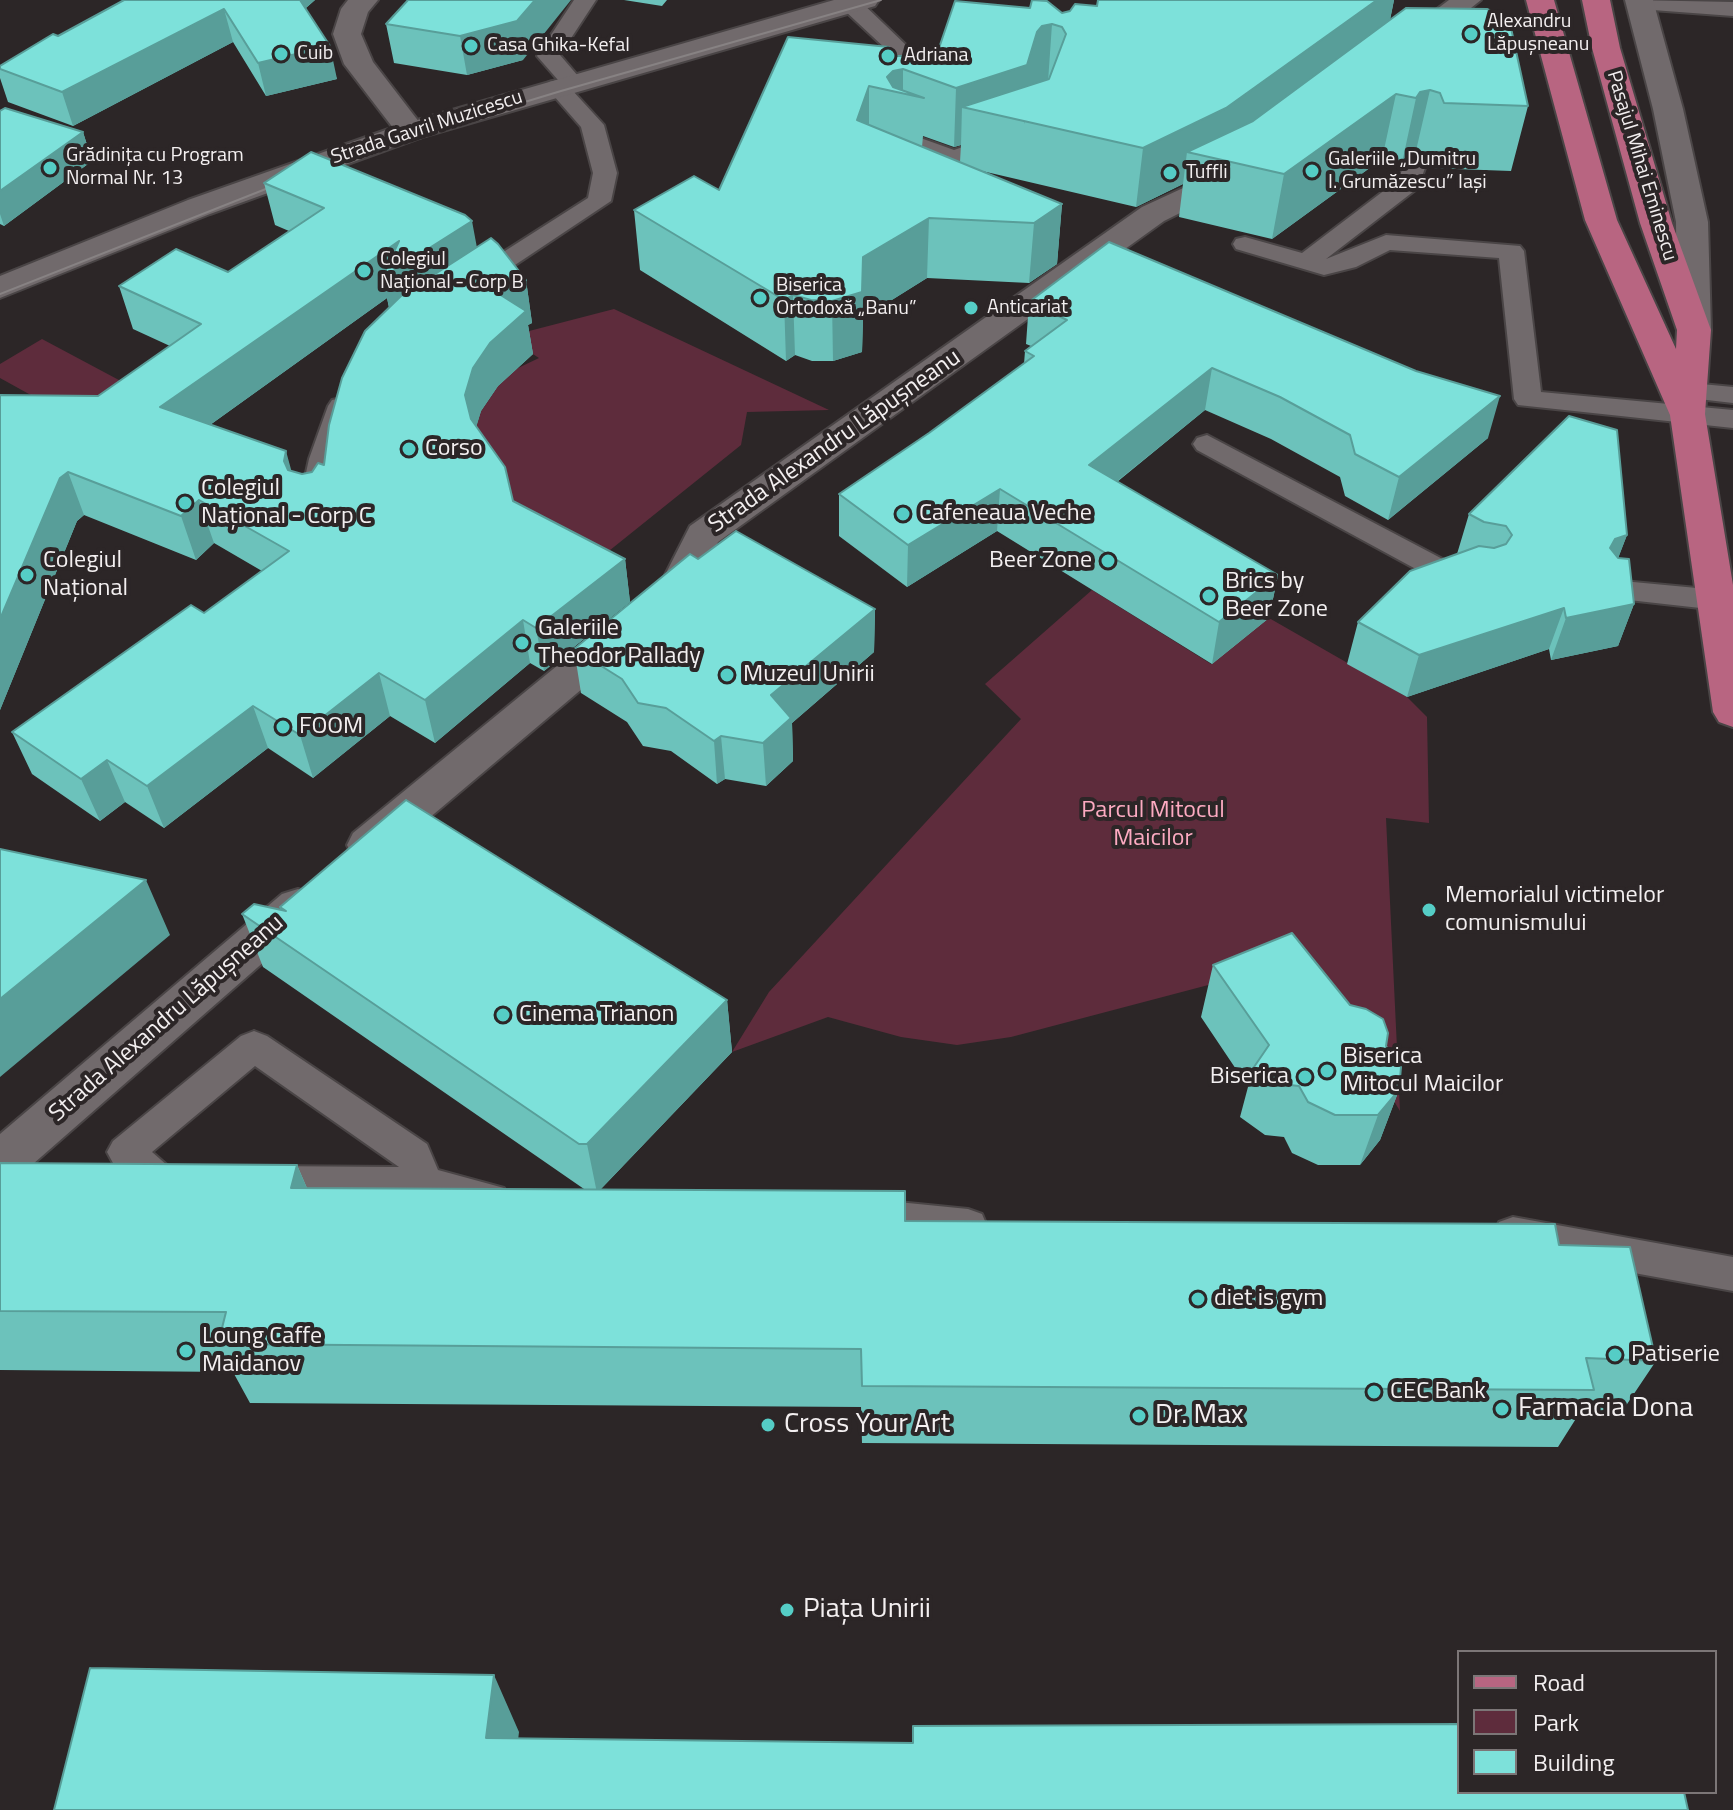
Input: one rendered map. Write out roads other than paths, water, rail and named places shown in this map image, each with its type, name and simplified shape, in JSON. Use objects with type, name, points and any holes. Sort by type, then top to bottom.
[{"type":"main road","points":[[1540,0],[1601,220],[1647,326],[1690,403]]},
{"type":"main road","name":"Pasajul Mihai Eminescu","points":[[1578,0],[1586,47],[1636,226],[1647,326]]},
{"type":"main road","name":"Pasajul Mihai Eminescu","points":[[1596,0],[1606,48],[1656,223],[1694,330]]},
{"type":"main road","points":[[1694,330],[1690,403],[1733,712]]},
{"type":"street","points":[[364,0],[355,9],[347,34],[359,64],[411,131]]},
{"type":"street","points":[[1379,65],[1467,0]]},
{"type":"street","name":"Strada Gavril Muzicescu","points":[[0,288],[199,207],[411,131],[858,2]]},
{"type":"street","points":[[1639,2],[1668,109],[1692,222],[1694,330]]},
{"type":"street","name":"Strada Alexandru Lăpușneanu","points":[[0,1163],[479,750],[678,587],[703,535],[1153,214],[1230,177],[1255,158]]},
{"type":"lane","points":[[450,296],[599,201],[605,173],[592,125],[548,56],[585,0]]},
{"type":"lane","points":[[858,2],[897,47],[904,80],[903,107]]},
{"type":"lane","points":[[1639,2],[1733,9]]},
{"type":"lane","points":[[901,138],[954,158],[1022,134]]},
{"type":"lane","points":[[1306,262],[1409,183],[1414,165]]},
{"type":"lane","points":[[1245,244],[1324,267],[1347,262],[1386,242],[1511,251],[1528,399],[1690,403],[1733,395]]},
{"type":"lane","points":[[313,505],[323,459],[354,382]]},
{"type":"lane","points":[[1690,403],[1733,419]]},
{"type":"lane","points":[[1207,444],[1446,573],[1480,577]]},
{"type":"lane","points":[[1612,590],[1718,600]]},
{"type":"lane","points":[[423,1183],[414,1155],[254,1046],[126,1152],[160,1182],[423,1183],[528,1209]]},
{"type":"lane","points":[[826,1213],[1007,1231]]},
{"type":"lane","points":[[1477,1233],[1524,1234],[1733,1274]]},
{"type":"tram line","points":[[316,170],[416,135],[561,91],[881,0]]},
{"type":"tram line","points":[[0,294],[286,181]]},
{"type":"place","name":"Alexandru Lăpușneanu","points":[[1471,34]]},
{"type":"place","name":"Casa Ghika-Kefal","points":[[471,46]]},
{"type":"place","name":"Cuib","points":[[281,54]]},
{"type":"place","name":"Adriana","points":[[888,56]]},
{"type":"place","name":"Grădinița cu Program Normal Nr. 13","points":[[50,168]]},
{"type":"place","name":"Galeriile „Dumitru I. Grumăzescu” Iași","points":[[1312,171]]},
{"type":"place","name":"Tuffli","points":[[1170,173]]},
{"type":"place","name":"Colegiul Național - Corp B","points":[[364,271]]},
{"type":"place","name":"Biserica Ortodoxă „Banu”","points":[[760,298]]},
{"type":"place","name":"Anticariat","points":[[971,308]]},
{"type":"place","name":"Corso","points":[[409,449]]},
{"type":"place","name":"Colegiul Național - Corp C","points":[[185,503]]},
{"type":"place","name":"Cafeneaua Veche","points":[[903,514]]},
{"type":"place","name":"Beer Zone","points":[[1108,561]]},
{"type":"place","name":"Colegiul Național","points":[[27,575]]},
{"type":"place","name":"Brics by Beer Zone","points":[[1209,596]]},
{"type":"place","name":"Galeriile Theodor Pallady","points":[[522,643]]},
{"type":"place","name":"Muzeul Unirii","points":[[727,675]]},
{"type":"place","name":"FOOM","points":[[283,727]]},
{"type":"place","name":"Memorialul victimelor comunismului","points":[[1429,910]]},
{"type":"place","name":"Cinema Trianon","points":[[503,1015]]},
{"type":"place","name":"Biserica Mitocul Maicilor","points":[[1327,1071]]},
{"type":"place","name":"Biserica","points":[[1305,1077]]},
{"type":"place","name":"diet is gym","points":[[1198,1299]]},
{"type":"place","name":"Loung Caffe Maidanov","points":[[186,1351]]},
{"type":"place","name":"Patiserie","points":[[1615,1355]]},
{"type":"place","name":"CEC Bank","points":[[1374,1392]]},
{"type":"place","name":"Farmacia Dona","points":[[1502,1409]]},
{"type":"place","name":"Dr. Max","points":[[1139,1416]]},
{"type":"place","name":"Cross Your Art","points":[[768,1425]]},
{"type":"place","name":"Piața Unirii","points":[[787,1610]]},
{"type":"park label","name":"Parcul Mitocul Maicilor","points":[[1153,825]]}]
